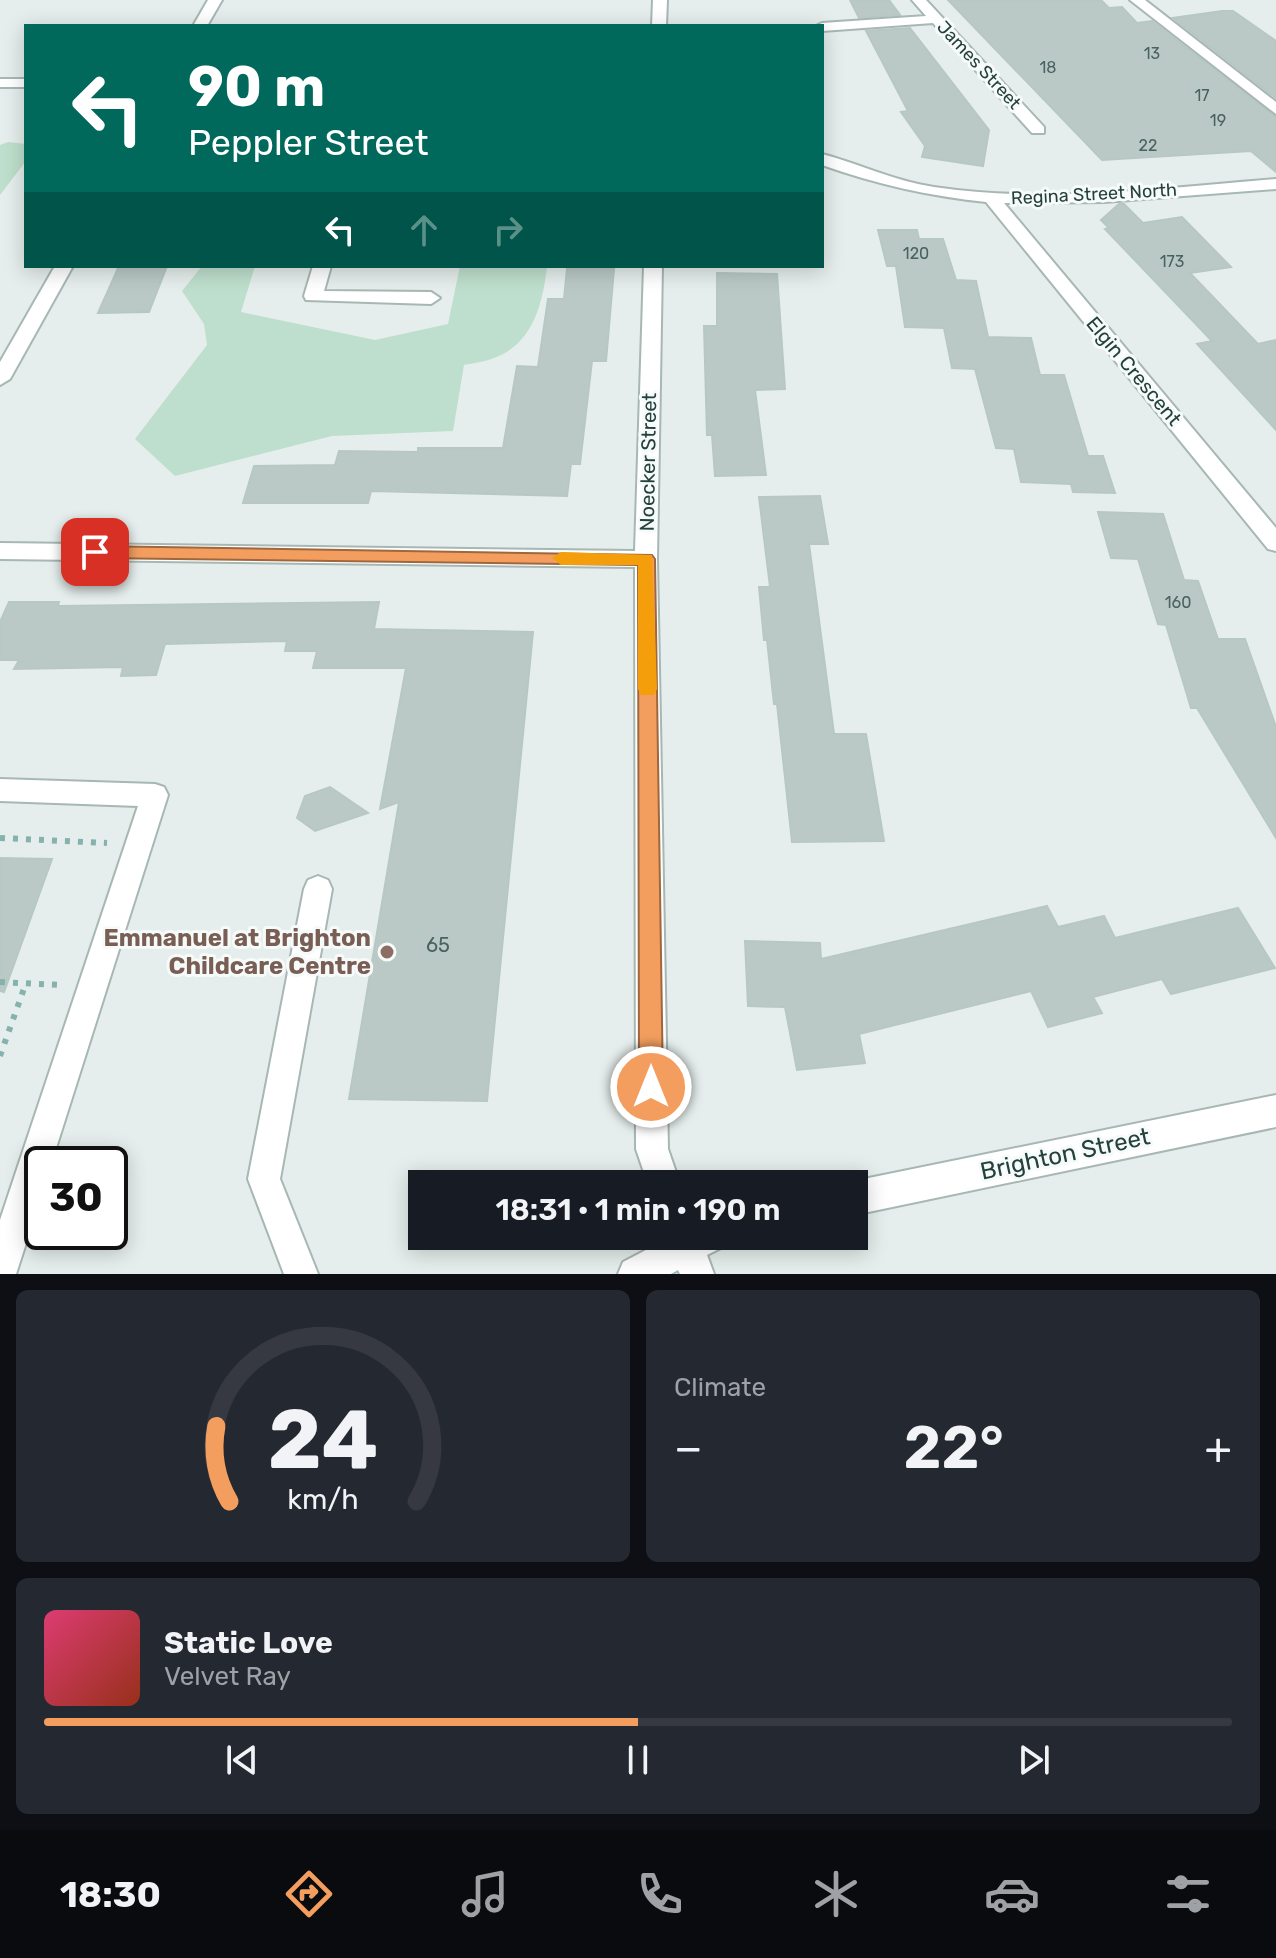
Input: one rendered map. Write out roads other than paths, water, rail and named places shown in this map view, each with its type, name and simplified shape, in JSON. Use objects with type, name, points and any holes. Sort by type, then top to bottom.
[{"type":"street","points":[[201,24],[215,0]]},
{"type":"street","points":[[659,24],[660,0]]},
{"type":"street","name":"James Street","points":[[919,0],[1038,130]]},
{"type":"street","points":[[1137,0],[1276,109]]},
{"type":"street","points":[[824,27],[936,19]]},
{"type":"street","points":[[0,83],[24,83]]},
{"type":"street","name":"Regina Street North","points":[[824,160],[876,177],[947,194],[991,198],[1046,199],[1276,184]]},
{"type":"street","name":"Elgin Crescent","points":[[991,198],[1276,543]]},
{"type":"street","points":[[0,379],[63,268]]},
{"type":"street","points":[[321,268],[313,296],[431,298]]},
{"type":"street","name":"Noecker Street","points":[[653,268],[646,559],[652,1149],[659,1170]]},
{"type":"street","points":[[0,551],[646,559]]},
{"type":"street","points":[[0,790],[155,795],[0,1272]]},
{"type":"street","points":[[301,1274],[264,1179],[318,889]]},
{"type":"street","name":"Brighton Street","points":[[868,1195],[1276,1111]]},
{"type":"street","points":[[635,1274],[689,1250]]},
{"type":"place","name":"Emmanuel at Brighton Childcare Centre","points":[[387,952]]}]
